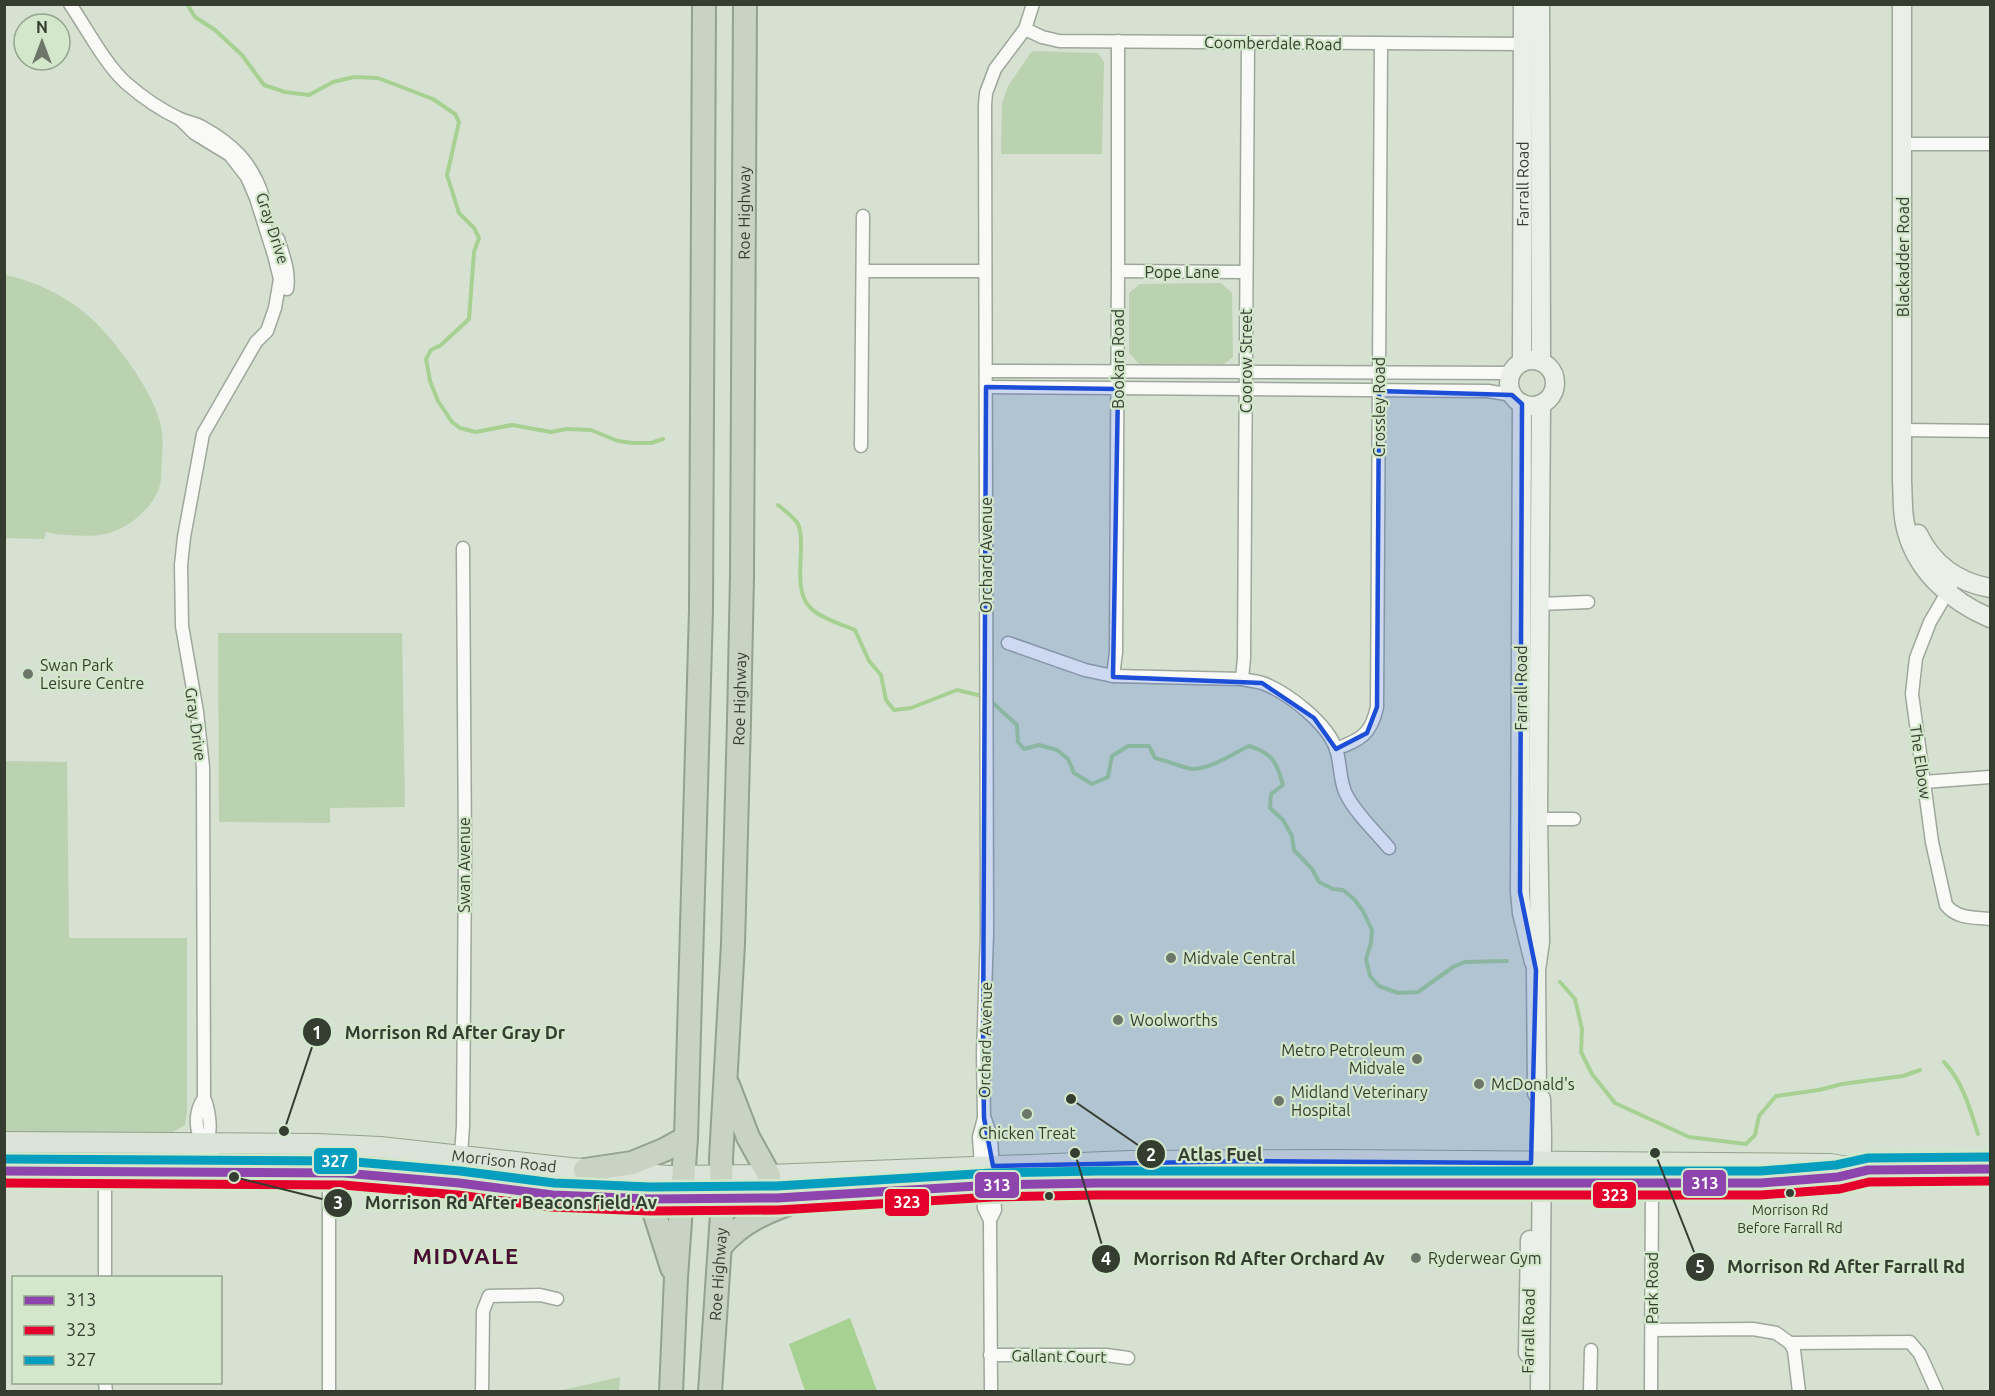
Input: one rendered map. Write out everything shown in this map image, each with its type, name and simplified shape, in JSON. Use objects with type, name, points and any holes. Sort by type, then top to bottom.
[{"type":"highway","points":[[671,1392],[686,1137],[701,610],[704,4]]},
{"type":"highway","name":"Roe Highway","points":[[710,1392],[720,1247],[721,1175],[733,933],[742,587],[745,4]]},
{"type":"highway","points":[[726,1081],[748,1137],[769,1175]]},
{"type":"highway","points":[[585,1170],[632,1163],[664,1150],[686,1137]]},
{"type":"highway","points":[[720,1247],[732,1233],[749,1220],[807,1197]]},
{"type":"highway","points":[[650,1199],[676,1277]]},
{"type":"main road","name":"Farrall Road","points":[[1516,368],[1523,4]]},
{"type":"main road","name":"Farrall Road","points":[[1540,4],[1541,361]]},
{"type":"main road","name":"Blackadder Road","points":[[1902,4],[1902,482],[1904,521],[1912,546],[1932,578],[1952,585],[1965,605],[1990,618]]},
{"type":"main road","points":[[1529,360],[1541,361],[1549,366],[1556,385],[1550,398],[1540,405],[1532,406],[1517,399],[1509,384],[1516,368],[1529,360]]},
{"type":"main road","name":"Farrall Road","points":[[1517,399],[1522,438],[1530,696],[1530,760],[1520,840],[1530,903]]},
{"type":"main road","name":"Farrall Road","points":[[1530,696],[1540,604],[1540,405]]},
{"type":"main road","points":[[1522,438],[1540,438]]},
{"type":"main road","points":[[1952,585],[1976,585],[1990,588]]},
{"type":"main road","name":"Farrall Road","points":[[1528,1392],[1537,1163],[1532,1100],[1537,1093],[1536,970],[1528,941],[1530,903],[1539,840],[1530,760]]},
{"type":"main road","points":[[1520,840],[1539,840]]},
{"type":"main road","name":"Morrison Road","points":[[4,1142],[337,1145],[461,1155],[585,1170],[684,1176],[987,1176],[1231,1182],[1652,1184],[1794,1182],[1838,1177],[1868,1170]]},
{"type":"main road","name":"Morrison Road","points":[[4,1171],[329,1173],[459,1183],[553,1195],[721,1199],[807,1197],[1130,1161],[1830,1164],[1868,1170],[1990,1169]]},
{"type":"main road","name":"Farrall Road","points":[[1536,1184],[1540,1392]]},
{"type":"street","name":"Gray Drive","points":[[70,4],[125,82],[148,100],[180,119],[200,126],[229,145],[252,169],[285,261],[288,281],[280,317],[271,336],[245,364],[202,434],[181,565],[182,626],[197,712],[202,767],[204,1098],[198,1107],[197,1134],[202,1143]]},
{"type":"street","name":"Orchard Avenue","points":[[990,1392],[990,1220],[995,1209],[979,1137],[984,1118],[983,1054],[987,934],[984,271],[986,93],[995,69],[1025,29],[1033,4]]},
{"type":"street","name":"Coomberdale Road","points":[[1025,29],[1042,37],[1059,41],[1523,44]]},
{"type":"street","name":"Bookara Road","points":[[1113,676],[1116,652],[1118,41]]},
{"type":"street","name":"Coorow Street","points":[[1242,679],[1248,42]]},
{"type":"street","name":"Crossley Road","points":[[1336,748],[1356,741],[1367,733],[1374,722],[1377,707],[1381,44]]},
{"type":"street","points":[[1903,144],[1990,144]]},
{"type":"street","points":[[861,446],[863,216]]},
{"type":"street","points":[[862,272],[984,271]]},
{"type":"street","name":"Pope Lane","points":[[1118,271],[1246,272]]},
{"type":"street","points":[[986,371],[1451,374],[1516,368]]},
{"type":"street","points":[[1183,373],[1183,389]]},
{"type":"street","points":[[1314,374],[1315,390]]},
{"type":"street","points":[[1451,374],[1451,391]]},
{"type":"street","points":[[986,387],[1488,391],[1517,399]]},
{"type":"street","points":[[1902,430],[1990,431]]},
{"type":"street","name":"Swan Avenue","points":[[459,1183],[465,856],[463,548]]},
{"type":"street","name":"The Elbow","points":[[1952,585],[1930,622],[1916,658],[1912,675],[1912,694],[1932,842],[1946,905],[1952,913],[1961,916],[1990,919]]},
{"type":"street","points":[[1540,604],[1588,602]]},
{"type":"street","points":[[1008,644],[1113,676],[1242,679],[1262,683],[1286,696],[1323,727],[1336,748],[1345,793],[1354,808],[1389,848]]},
{"type":"street","points":[[1924,782],[1990,777]]},
{"type":"street","points":[[1538,819],[1574,819]]},
{"type":"street","points":[[173,1172],[190,1159],[202,1143],[210,1155],[223,1166],[243,1172]]},
{"type":"street","points":[[105,1172],[105,1276]]},
{"type":"street","points":[[329,1173],[329,1392]]},
{"type":"street","name":"Park Road","points":[[1652,1184],[1652,1392]]},
{"type":"street","points":[[482,1392],[483,1311],[489,1296],[540,1295],[557,1299]]},
{"type":"street","points":[[1652,1330],[1753,1329],[1776,1333],[1790,1343],[1796,1358],[1799,1392]]},
{"type":"street","points":[[1790,1343],[1910,1342],[1920,1354],[1937,1392]]},
{"type":"street","points":[[1590,1392],[1591,1350]]},
{"type":"street","name":"Gallant Court","points":[[990,1355],[1106,1355],[1128,1359]]},
{"type":"highlighted area","points":[[986,387],[1118,389],[1113,677],[1262,683],[1314,718],[1336,749],[1367,733],[1377,707],[1379,391],[1512,395],[1522,404],[1520,892],[1536,970],[1531,1163],[1250,1161],[993,1166],[984,1118],[983,1054]]},
{"type":"shaded area","points":[[1032,51],[1098,53],[1104,62],[1102,154],[1001,154],[1002,103],[1008,86]]},
{"type":"shaded area","points":[[5,275],[29,281],[84,312],[112,341],[132,367],[156,409],[162,431],[160,485],[147,508],[133,521],[117,530],[82,536],[46,532],[44,539],[5,538]]},
{"type":"shaded area","points":[[1221,283],[1232,293],[1233,357],[1224,364],[1139,364],[1129,353],[1129,293],[1140,284]]},
{"type":"shaded area","points":[[218,633],[402,633],[405,807],[330,808],[330,823],[219,822]]},
{"type":"shaded area","points":[[5,761],[67,762],[69,938],[187,938],[187,1112],[185,1125],[171,1133],[98,1135],[100,1132],[5,1133]]},
{"type":"shaded area","points":[[850,1318],[877,1391],[805,1391],[789,1344]]},
{"type":"shaded area","points":[[620,1377],[619,1391],[558,1391]]},
{"type":"waterway","points":[[187,4],[195,17],[215,30],[242,55],[264,85],[285,92],[309,95],[333,82],[354,77],[378,78],[433,99],[455,114],[459,122],[447,175],[459,213],[474,228],[479,238],[474,252],[469,319],[441,345],[431,350],[426,359],[430,381],[438,401],[452,422],[460,428],[476,432],[512,425],[551,432],[566,429],[591,430],[618,441],[633,443],[651,443],[663,439]]},
{"type":"waterway","points":[[778,505],[798,524],[801,534],[800,571],[803,597],[815,612],[855,630],[869,661],[881,675],[886,700],[894,710],[911,708],[957,690],[982,696]]},
{"type":"waterway","points":[[992,702],[1017,725],[1018,742],[1024,749],[1039,745],[1057,750],[1068,759],[1074,773],[1092,784],[1108,777],[1112,756],[1128,746],[1149,746],[1155,758],[1192,769],[1214,764],[1249,746],[1268,755],[1276,764],[1283,785],[1271,794],[1270,808],[1283,820],[1292,836],[1294,850],[1312,869],[1319,882],[1333,889],[1343,890],[1363,911],[1372,930],[1366,959],[1370,976],[1379,986],[1398,993],[1418,992],[1453,967],[1465,962],[1507,961]]},
{"type":"waterway","points":[[1560,982],[1575,999],[1582,1029],[1581,1052],[1592,1074],[1615,1103],[1689,1137],[1746,1144],[1755,1135],[1759,1116],[1776,1096],[1903,1076],[1920,1070]]},
{"type":"waterway","points":[[1944,1062],[1961,1087],[1978,1134]]},
{"type":"transit line","name":"327","points":[[4,1159],[344,1161],[460,1171],[554,1183],[650,1187],[777,1186],[992,1173],[1098,1171],[1761,1171],[1836,1165],[1868,1158],[1990,1157]]},
{"type":"transit line","name":"313","points":[[4,1171],[344,1173],[459,1183],[553,1195],[650,1199],[777,1198],[993,1185],[1098,1183],[1761,1183],[1838,1177],[1868,1170],[1990,1169]]},
{"type":"transit line","name":"323","points":[[4,1183],[343,1185],[458,1195],[551,1207],[650,1211],[778,1210],[993,1197],[1098,1195],[1761,1195],[1840,1189],[1869,1182],[1990,1181]]},
{"type":"place","name":"Swan Park Leisure Centre","points":[[28,674]]},
{"type":"place","name":"Midvale Central","points":[[1171,958]]},
{"type":"place","name":"Woolworths","points":[[1118,1020]]},
{"type":"place","name":"Metro Petroleum Midvale","points":[[1417,1059]]},
{"type":"place","name":"McDonald's","points":[[1479,1084]]},
{"type":"place","name":"Atlas Fuel","points":[[1071,1099]]},
{"type":"place","name":"Midland Veterinary Hospital","points":[[1279,1101]]},
{"type":"place","name":"Chicken Treat","points":[[1027,1114]]},
{"type":"place","name":"Morrison Rd After Gray Dr","points":[[284,1131]]},
{"type":"place","name":"Morrison Rd After Orchard Av","points":[[1075,1153]]},
{"type":"place","name":"Morrison Rd After Farrall Rd","points":[[1655,1153]]},
{"type":"place","name":"Morrison Rd After Beaconsfield Av","points":[[234,1177]]},
{"type":"place","name":"Morrison Rd Before Farrall Rd","points":[[1790,1193]]},
{"type":"place","name":"Ryderwear Gym","points":[[1416,1258]]},
{"type":"district","name":"MIDVALE","points":[[466,1255]]}]
